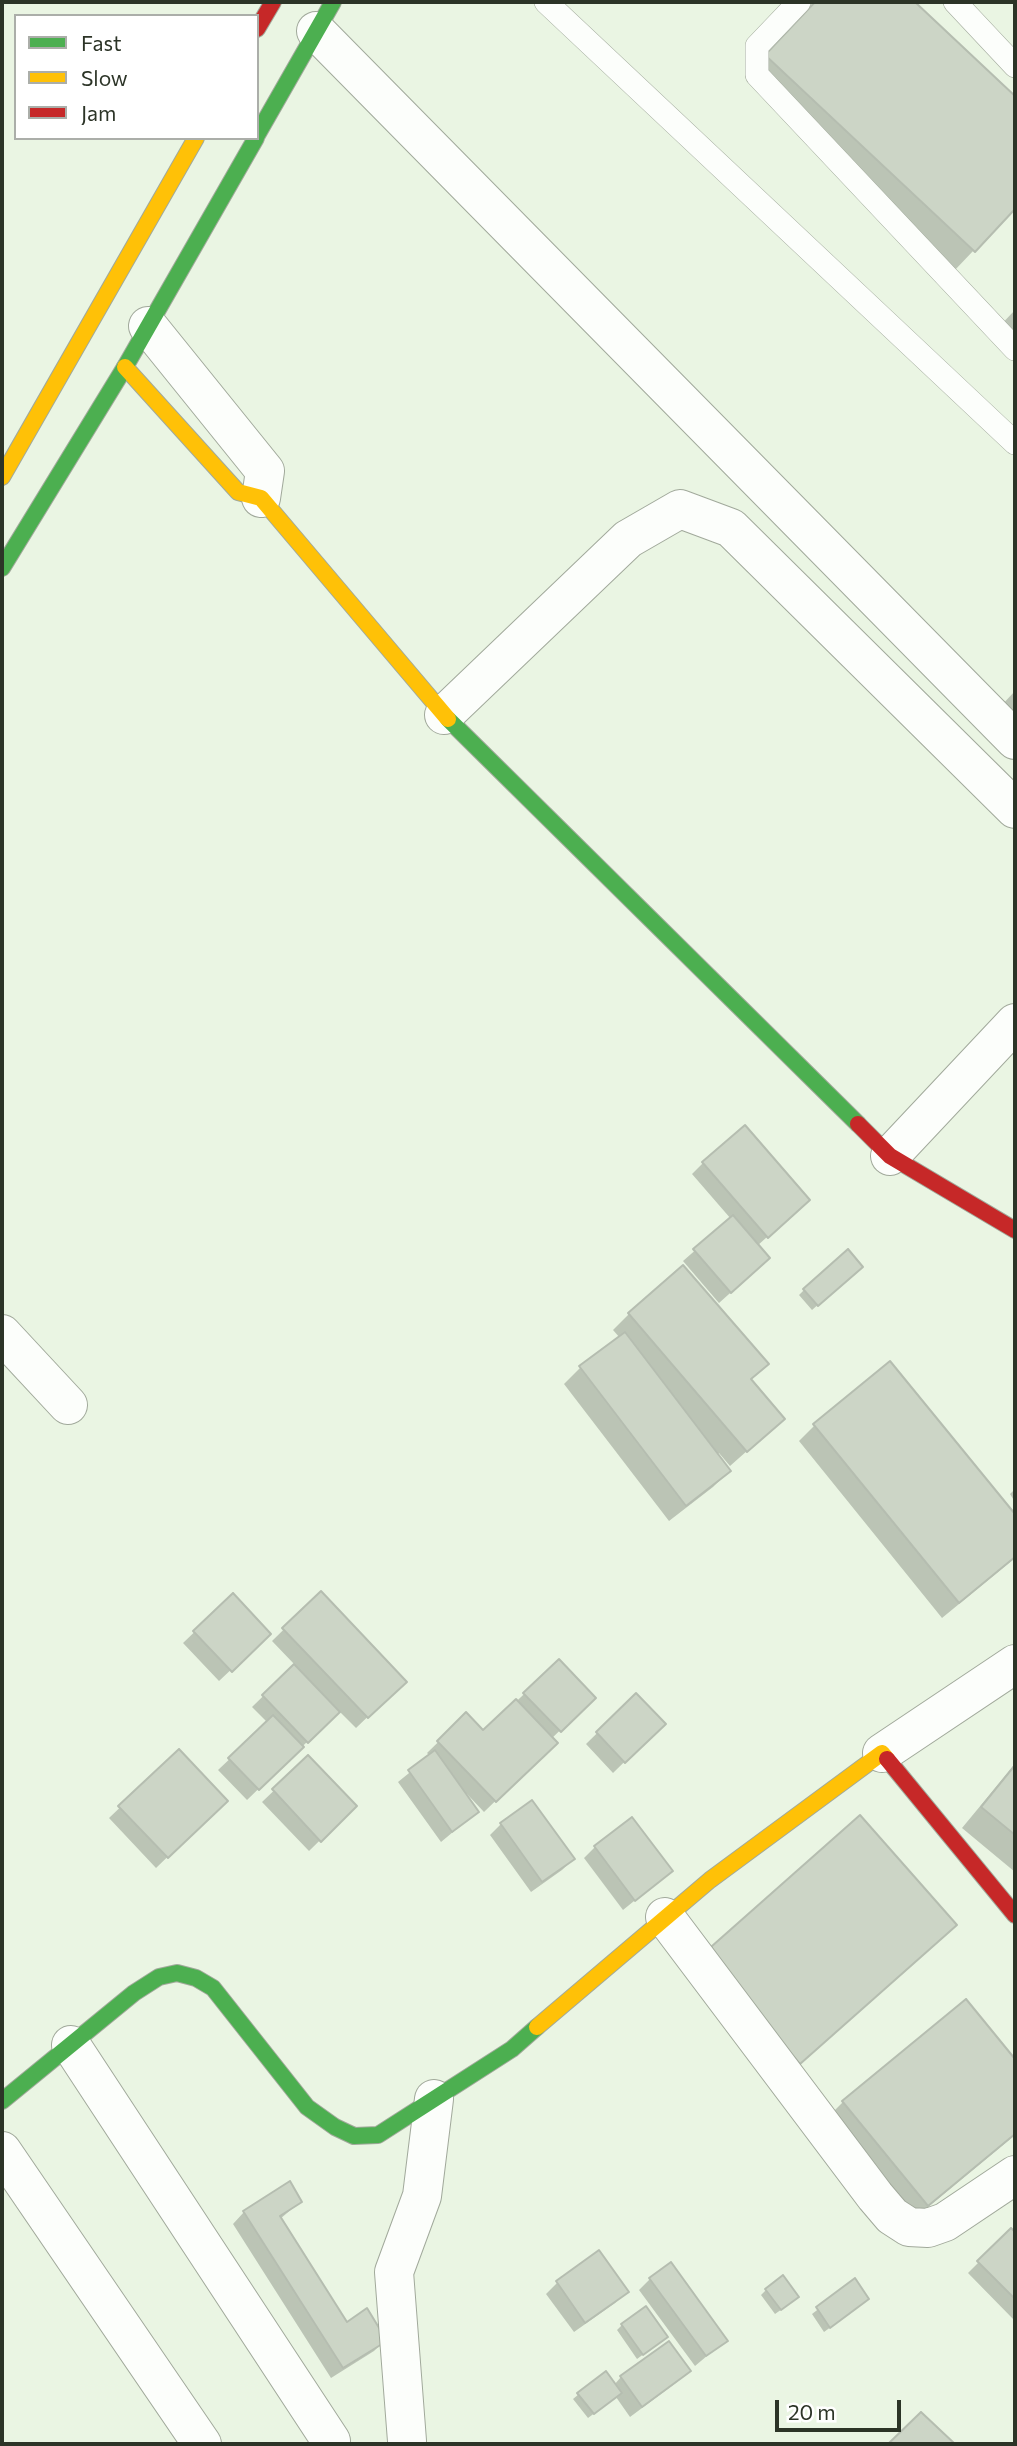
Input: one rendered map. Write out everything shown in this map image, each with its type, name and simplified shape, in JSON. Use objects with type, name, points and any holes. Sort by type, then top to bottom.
[{"type":"main road","points":[[259,26],[273,2]]},
{"type":"main road","points":[[259,132],[328,9]]},
{"type":"main road","points":[[2,477],[195,140]]},
{"type":"main road","points":[[2,568],[125,367],[254,140]]},
{"type":"main road","points":[[125,367],[238,492],[261,498],[444,715],[890,1156],[1015,1230]]},
{"type":"main road","points":[[2,2101],[134,1993],[159,1977],[177,1973],[196,1978],[213,1988],[307,2108],[354,2136],[378,2135],[512,2049],[710,1880],[882,1753],[1015,1915]]},
{"type":"street","points":[[328,9],[1015,740]]},
{"type":"street","points":[[148,326],[265,471],[261,498]]},
{"type":"street","points":[[444,715],[628,538],[680,509],[731,528],[1015,809]]},
{"type":"street","points":[[890,1156],[1015,1023]]},
{"type":"street","points":[[2,1334],[68,1405]]},
{"type":"street","points":[[882,1753],[1015,1664]]},
{"type":"street","points":[[664,1917],[892,2216],[909,2227],[929,2228],[945,2222],[1015,2175]]},
{"type":"street","points":[[71,2045],[331,2441]]},
{"type":"street","points":[[407,2441],[394,2272],[422,2196],[434,2099]]},
{"type":"street","points":[[2,2151],[202,2444]]},
{"type":"lane","points":[[546,2],[1015,443]]},
{"type":"lane","points":[[799,2],[757,46],[757,75],[1015,349]]},
{"type":"lane","points":[[955,2],[1015,66]]},
{"type":"building","points":[[815,2],[915,2],[1015,96],[1015,209],[975,252],[765,55]]},
{"type":"building","points":[[745,1125],[810,1200],[768,1238],[702,1162]]},
{"type":"building","points":[[733,1215],[770,1258],[731,1293],[693,1249]]},
{"type":"building","points":[[848,1249],[863,1267],[818,1306],[803,1289]]},
{"type":"building","points":[[683,1265],[769,1364],[751,1379],[785,1419],[747,1452],[628,1313]]},
{"type":"building","points":[[625,1332],[731,1471],[686,1506],[579,1366]]},
{"type":"building","points":[[890,1361],[1015,1514],[1015,1557],[959,1603],[813,1424]]},
{"type":"building","points":[[321,1591],[407,1682],[368,1718],[282,1628]]},
{"type":"building","points":[[233,1593],[271,1634],[232,1672],[193,1631]]},
{"type":"building","points":[[559,1659],[596,1698],[561,1732],[523,1693]]},
{"type":"building","points":[[294,1664],[340,1712],[308,1743],[262,1695]]},
{"type":"building","points":[[636,1693],[666,1724],[625,1763],[596,1732]]},
{"type":"building","points":[[516,1699],[558,1743],[496,1802],[437,1741],[466,1712],[483,1730]]},
{"type":"building","points":[[273,1715],[304,1747],[259,1790],[228,1758]]},
{"type":"building","points":[[179,1749],[228,1801],[168,1858],[118,1806]]},
{"type":"building","points":[[435,1750],[479,1812],[452,1832],[408,1770]]},
{"type":"building","points":[[308,1755],[357,1806],[321,1842],[272,1789]]},
{"type":"building","points":[[1015,1765],[1015,1835],[981,1807]]},
{"type":"building","points":[[532,1800],[575,1859],[542,1882],[500,1823]]},
{"type":"building","points":[[860,1815],[957,1925],[800,2064],[703,1954]]},
{"type":"building","points":[[632,1817],[673,1871],[635,1901],[594,1846]]},
{"type":"building","points":[[966,1999],[1015,2059],[1015,2134],[928,2206],[842,2101]]},
{"type":"building","points":[[290,2181],[302,2202],[280,2216],[347,2322],[367,2308],[387,2341],[343,2368],[243,2211]]},
{"type":"building","points":[[1011,2228],[1015,2232],[1015,2299],[977,2261]]},
{"type":"building","points":[[599,2250],[629,2292],[585,2323],[556,2281]]},
{"type":"building","points":[[671,2262],[728,2341],[706,2356],[649,2278]]},
{"type":"building","points":[[783,2275],[799,2297],[781,2310],[765,2289]]},
{"type":"building","points":[[855,2278],[869,2299],[830,2328],[816,2307]]},
{"type":"building","points":[[646,2306],[668,2337],[643,2355],[621,2324]]},
{"type":"building","points":[[669,2341],[691,2371],[642,2407],[620,2376]]},
{"type":"building","points":[[606,2371],[622,2393],[594,2414],[577,2393]]},
{"type":"building","points":[[921,2412],[955,2444],[888,2444]]},
{"type":"traffic: fast","points":[[259,132],[333,2]]},
{"type":"traffic: fast","points":[[2,568],[125,367],[255,140]]},
{"type":"traffic: fast","points":[[448,719],[858,1124]]},
{"type":"traffic: fast","points":[[2,2101],[134,1993],[159,1977],[177,1973],[196,1978],[213,1988],[307,2107],[335,2127],[354,2136],[378,2135],[512,2049],[537,2027]]},
{"type":"traffic: slow","points":[[2,477],[195,140]]},
{"type":"traffic: slow","points":[[125,367],[238,492],[261,498],[448,719]]},
{"type":"traffic: slow","points":[[537,2027],[710,1880],[882,1753],[887,1759]]},
{"type":"traffic: jam","points":[[259,26],[273,2]]},
{"type":"traffic: jam","points":[[858,1124],[890,1156],[1015,1230]]},
{"type":"traffic: jam","points":[[887,1759],[1015,1915]]}]
